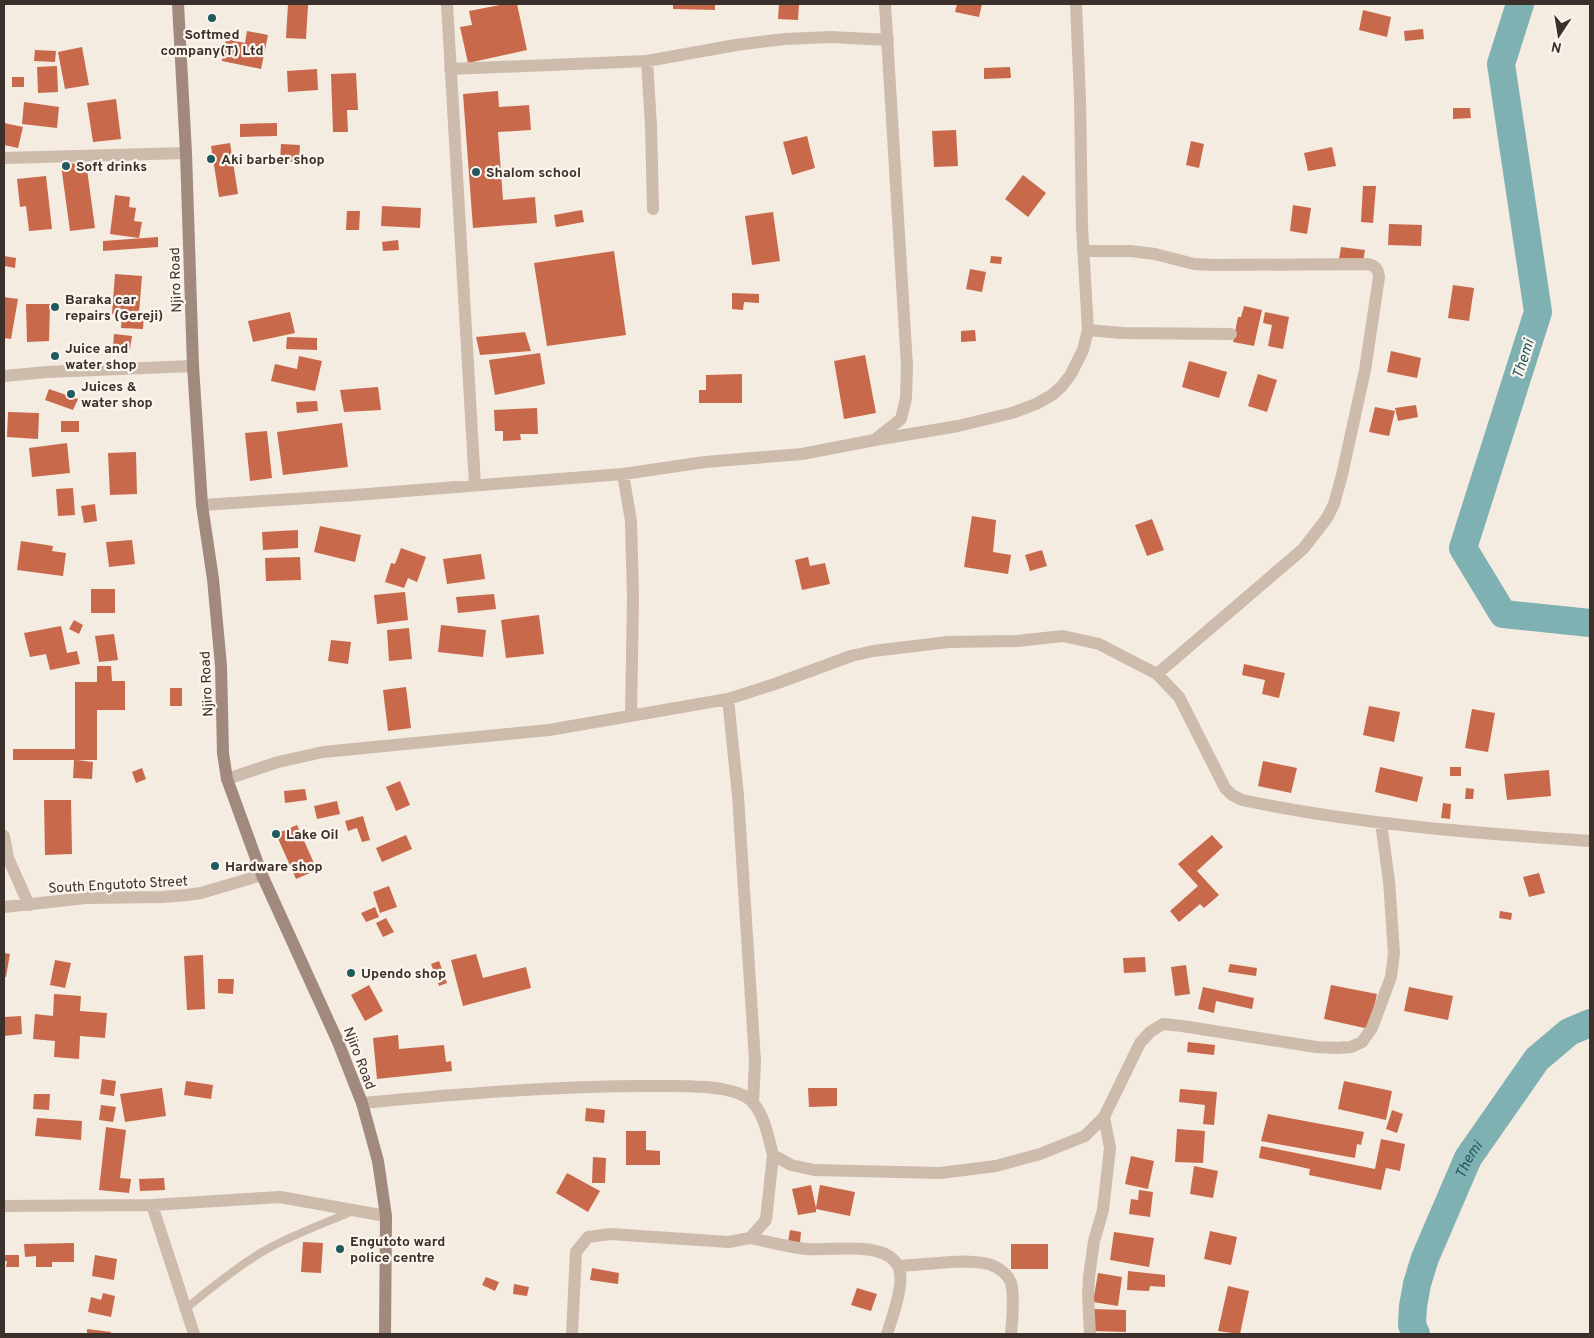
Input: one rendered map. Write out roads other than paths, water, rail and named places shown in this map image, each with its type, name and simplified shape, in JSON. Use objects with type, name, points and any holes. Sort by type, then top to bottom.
[{"type":"street","name":"Njiro Road","points":[[178,4],[186,153],[193,366],[202,505],[214,579],[223,753],[227,779],[262,875],[338,1042],[362,1103],[378,1161],[386,1216],[384,1334]]},
{"type":"street","points":[[447,4],[475,485]]},
{"type":"street","points":[[875,440],[901,419],[906,398],[908,366],[885,4]]},
{"type":"street","points":[[202,505],[623,474],[705,462],[802,454],[958,426],[1012,413],[1036,404],[1052,395],[1071,374],[1083,350],[1088,330],[1083,251],[1076,4]]},
{"type":"street","points":[[450,69],[647,61],[736,45],[785,39],[831,37],[888,40]]},
{"type":"street","points":[[647,61],[653,209]]},
{"type":"street","points":[[4,158],[186,153]]},
{"type":"street","points":[[1083,251],[1130,251],[1204,264],[1360,264],[1375,266],[1378,270],[1379,277],[1365,370],[1342,475],[1334,504],[1327,518],[1303,549],[1157,674]]},
{"type":"street","points":[[1088,330],[1122,333],[1231,334]]},
{"type":"street","points":[[4,376],[47,372],[193,366]]},
{"type":"street","points":[[623,474],[631,521],[634,598],[631,715]]},
{"type":"street","points":[[227,779],[278,762],[323,752],[549,730],[728,699],[851,656],[899,647],[948,642],[1017,641],[1063,636],[1100,644],[1157,674],[1179,697],[1225,788],[1232,795],[1250,802],[1381,823],[1476,833],[1590,841]]},
{"type":"street","points":[[728,699],[738,796],[752,1014],[753,1103]]},
{"type":"street","points":[[773,1155],[791,1165],[814,1170],[940,1173],[996,1166],[1040,1154],[1085,1136],[1104,1117],[1140,1043],[1150,1032],[1163,1024],[1316,1047],[1351,1047],[1362,1042],[1372,1028],[1391,977],[1394,953],[1389,881],[1381,823]]},
{"type":"street","points":[[4,836],[8,858],[29,905]]},
{"type":"street","name":"South Engutoto Street","points":[[4,907],[86,898],[187,896],[262,875]]},
{"type":"street","points":[[362,1103],[463,1094],[603,1086],[712,1088],[741,1095],[753,1103],[758,1110],[773,1155],[766,1220],[750,1238]]},
{"type":"street","points":[[1090,1334],[1089,1277],[1094,1241],[1102,1210],[1110,1148],[1104,1117]]},
{"type":"street","points":[[4,1206],[152,1205],[280,1198],[386,1216]]},
{"type":"street","points":[[152,1205],[194,1334]]},
{"type":"street","points":[[572,1334],[576,1252],[588,1237],[610,1234],[729,1242],[750,1238],[807,1249],[868,1249],[882,1253],[898,1266],[900,1278],[899,1290],[888,1334]]},
{"type":"street","points":[[898,1266],[959,1262],[989,1264],[1002,1271],[1011,1283],[1011,1334]]},
{"type":"lane","points":[[186,1309],[237,1268],[263,1251],[290,1237],[355,1211]]},
{"type":"waterway","name":"Themi","points":[[1520,4],[1501,64],[1538,312],[1463,548],[1503,614],[1590,623]]},
{"type":"waterway","name":"Themi","points":[[1416,1334],[1412,1325],[1417,1284],[1425,1258],[1468,1158],[1537,1059],[1569,1032],[1590,1023]]},
{"type":"place","name":"Softmed company(T) Ltd","points":[[212,18]]},
{"type":"place","name":"Aki barber shop","points":[[211,159]]},
{"type":"place","name":"Soft drinks","points":[[66,166]]},
{"type":"place","name":"Shalom school","points":[[476,172]]},
{"type":"place","name":"Baraka car repairs (Gereji)","points":[[55,307]]},
{"type":"place","name":"Juice and water shop","points":[[55,356]]},
{"type":"place","name":"Juices & water shop","points":[[71,394]]},
{"type":"place","name":"Lake Oil","points":[[276,834]]},
{"type":"place","name":"Hardware shop","points":[[215,866]]},
{"type":"place","name":"Upendo shop","points":[[351,973]]},
{"type":"place","name":"Engutoto ward police centre","points":[[340,1249]]}]
